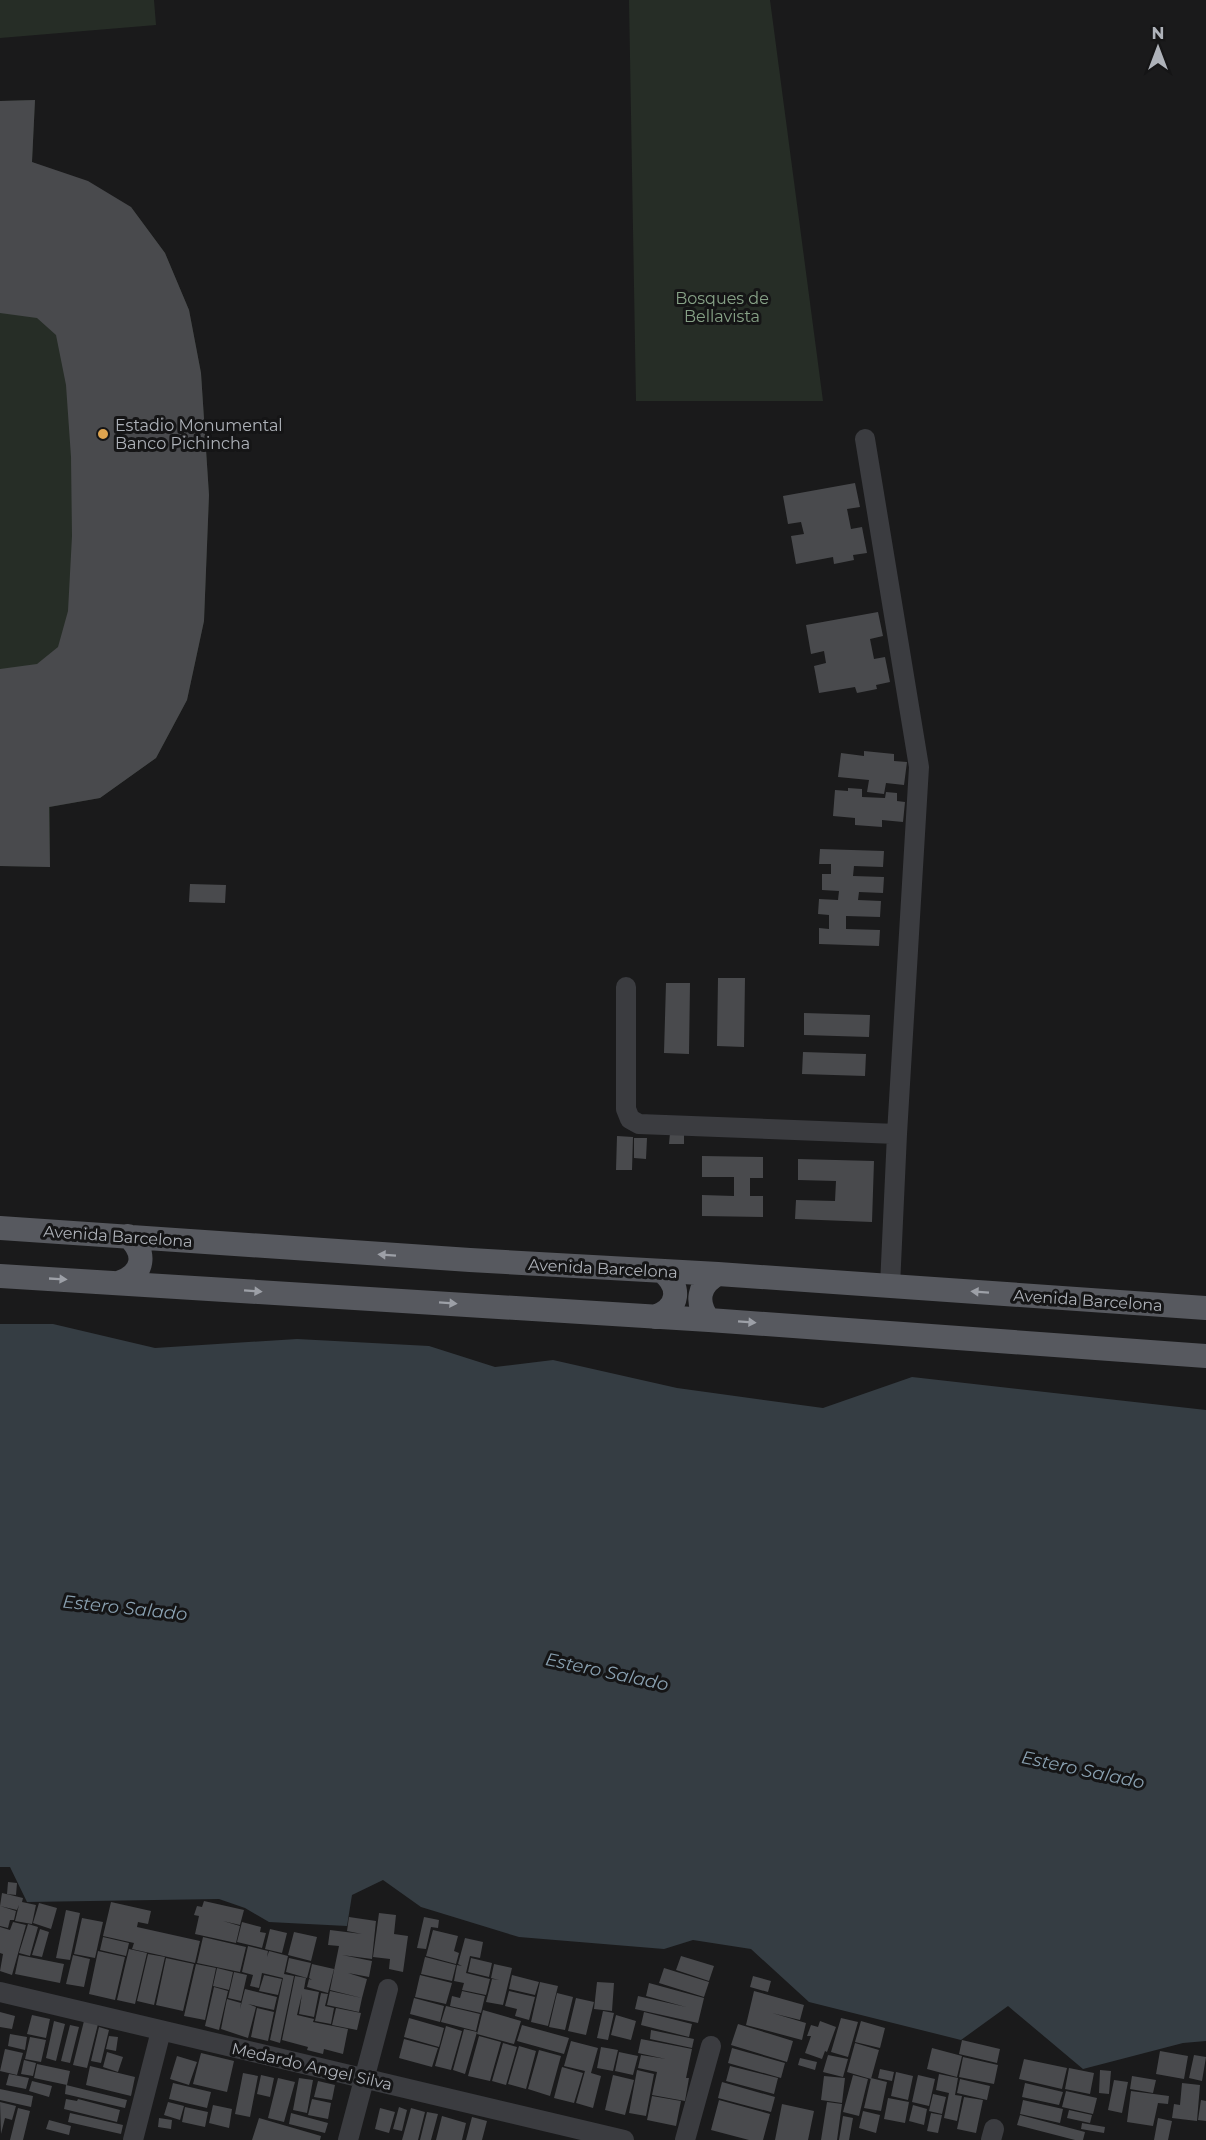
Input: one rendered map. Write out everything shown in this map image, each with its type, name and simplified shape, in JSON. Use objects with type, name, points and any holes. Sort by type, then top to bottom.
[{"type":"main road","name":"Avenida Barcelona","points":[[0,1228],[1206,1308]]},
{"type":"main road","points":[[121,1282],[130,1278],[137,1271],[140,1263],[140,1252],[136,1243],[128,1236]]},
{"type":"main road","points":[[165,1285],[157,1280],[150,1263],[152,1253],[158,1245],[167,1240]]},
{"type":"main road","points":[[655,1317],[664,1314],[675,1299],[675,1288],[670,1278],[662,1271]]},
{"type":"main road","points":[[709,1320],[702,1311],[699,1300],[700,1292],[710,1278],[718,1274]]},
{"type":"main road","points":[[0,1276],[709,1320],[1206,1356]]},
{"type":"street","points":[[865,439],[919,767],[890,1286]]},
{"type":"street","points":[[626,987],[626,1109],[630,1119],[639,1124],[897,1134]]},
{"type":"street","points":[[348,2140],[388,1989]]},
{"type":"street","name":"Medardo Angel Silva","points":[[0,1992],[624,2140]]},
{"type":"street","points":[[133,2140],[161,2031]]},
{"type":"street","points":[[685,2140],[711,2046]]},
{"type":"green space","points":[[0,0],[154,0],[156,25],[0,38]]},
{"type":"green space","name":"Bosques de Bellavista","points":[[629,0],[770,0],[823,401],[636,401]]},
{"type":"green space","name":"Estadio Monumental Banco Pichincha","points":[[35,100],[32,162],[131,207],[165,253],[189,310],[201,373],[209,495],[204,621],[187,700],[156,758],[100,798],[50,807],[50,867],[0,866],[0,101]]},
{"type":"water","name":"Estero Salado","points":[[0,1324],[53,1324],[155,1348],[297,1339],[429,1346],[495,1367],[553,1360],[677,1388],[823,1408],[912,1377],[1206,1410],[1206,2041],[1183,2043],[1083,2069],[1008,2006],[961,2040],[809,2002],[751,1949],[693,1940],[664,1949],[519,1937],[421,1907],[383,1880],[352,1895],[347,1926],[269,1922],[245,1908],[219,1899],[27,1902],[10,1867],[0,1867]]},
{"type":"building","name":"Estadio Monumental Banco Pichincha","points":[[35,100],[32,162],[88,181],[131,207],[165,253],[189,310],[201,373],[209,495],[204,621],[187,700],[156,758],[100,798],[49,807],[50,867],[0,866],[0,669],[37,664],[58,647],[68,611],[72,536],[71,457],[66,385],[56,335],[37,318],[0,313],[0,101]]},
{"type":"building","points":[[855,483],[860,507],[847,509],[851,529],[862,527],[867,553],[853,555],[854,560],[834,564],[833,557],[796,564],[791,536],[804,534],[801,522],[788,524],[783,496]]},
{"type":"building","points":[[878,612],[883,636],[870,639],[874,659],[885,657],[890,682],[876,685],[877,689],[857,693],[855,687],[819,693],[814,666],[826,663],[824,651],[811,654],[806,625]]},
{"type":"building","points":[[864,751],[894,754],[894,761],[907,762],[904,785],[886,783],[884,794],[867,792],[869,780],[838,777],[841,753],[864,756]]},
{"type":"building","points":[[848,788],[862,789],[862,797],[885,798],[886,792],[897,793],[897,801],[905,802],[903,822],[882,820],[882,827],[855,825],[855,818],[833,816],[835,790],[848,791]]},
{"type":"building","points":[[820,849],[884,851],[883,867],[854,866],[853,876],[884,877],[883,893],[859,892],[858,900],[881,901],[880,917],[846,916],[846,929],[880,930],[879,946],[819,944],[819,928],[829,929],[829,915],[818,914],[819,899],[838,900],[839,891],[822,890],[822,874],[831,874],[831,864],[819,864]]},
{"type":"building","points":[[190,884],[226,885],[225,903],[189,902]]},
{"type":"building","points":[[718,978],[745,978],[744,1047],[717,1046]]},
{"type":"building","points":[[666,983],[690,983],[689,1054],[664,1053]]},
{"type":"building","points":[[804,1013],[870,1015],[869,1037],[804,1035]]},
{"type":"building","points":[[803,1052],[866,1054],[865,1076],[802,1074]]},
{"type":"building","points":[[670,1133],[684,1133],[684,1144],[669,1144]]},
{"type":"building","points":[[617,1136],[633,1137],[632,1170],[616,1170]]},
{"type":"building","points":[[634,1138],[647,1138],[646,1159],[634,1158]]},
{"type":"building","points":[[702,1156],[763,1157],[763,1178],[750,1178],[750,1196],[763,1196],[763,1217],[702,1216],[702,1195],[734,1196],[734,1177],[702,1177]]},
{"type":"building","points":[[798,1159],[874,1161],[872,1222],[795,1219],[796,1200],[835,1201],[836,1181],[798,1180]]},
{"type":"building","points":[[8,1882],[17,1883],[16,1895],[7,1894]]},
{"type":"building","points":[[2,1893],[23,1898],[22,1902],[36,1905],[32,1924],[15,1921],[19,1905],[17,1910],[0,1906]]},
{"type":"building","points":[[204,1901],[244,1910],[240,1925],[223,1921],[240,1926],[236,1943],[195,1934],[199,1916],[194,1915],[197,1906],[202,1907]]},
{"type":"building","points":[[111,1902],[151,1911],[148,1924],[138,1922],[137,1927],[200,1941],[195,1963],[132,1949],[134,1943],[103,1936]]},
{"type":"building","points":[[39,1903],[57,1908],[51,1929],[33,1923]]},
{"type":"building","points":[[0,1906],[16,1911],[14,1920],[10,1920],[8,1928],[0,1926]]},
{"type":"building","points":[[66,1910],[80,1913],[70,1960],[56,1958]]},
{"type":"building","points":[[379,1913],[396,1915],[394,1934],[408,1936],[403,1972],[389,1969],[390,1959],[373,1957]]},
{"type":"building","points":[[349,1917],[376,1921],[372,1959],[342,1955],[372,1961],[369,1977],[348,1973],[367,1979],[362,1998],[330,1990],[339,1946],[328,1945],[330,1930],[362,1934],[347,1931]]},
{"type":"building","points":[[424,1917],[439,1920],[438,1928],[431,1927],[426,1949],[417,1948]]},
{"type":"building","points":[[82,1918],[103,1922],[95,1958],[74,1954]]},
{"type":"building","points":[[13,1922],[26,1925],[12,1975],[0,1971],[3,1954],[0,1953],[0,1927],[10,1930]]},
{"type":"building","points":[[242,1922],[261,1927],[260,1932],[266,1933],[262,1948],[237,1942]]},
{"type":"building","points":[[28,1924],[38,1927],[30,1956],[19,1953]]},
{"type":"building","points":[[40,1929],[49,1932],[42,1957],[32,1955]]},
{"type":"building","points":[[270,1929],[287,1933],[282,1953],[265,1949]]},
{"type":"building","points":[[433,1930],[458,1936],[454,1951],[459,1953],[456,1964],[426,1956]]},
{"type":"building","points":[[294,1932],[317,1937],[311,1961],[288,1955]]},
{"type":"building","points":[[103,1937],[129,1943],[126,1956],[100,1950]]},
{"type":"building","points":[[203,1937],[246,1947],[240,1972],[197,1963]]},
{"type":"building","points":[[465,1938],[483,1942],[480,1958],[470,1956],[466,1973],[490,1979],[486,1995],[462,1990],[464,1983],[454,1981],[457,1965],[462,1966],[458,1964]]},
{"type":"building","points":[[248,1946],[268,1951],[267,1957],[269,1951],[288,1956],[284,1974],[294,1976],[280,2043],[270,2040],[283,1978],[262,1973],[259,1988],[250,1986],[253,1975],[242,1972]]},
{"type":"building","points":[[129,1949],[147,1953],[135,2004],[117,2000]]},
{"type":"building","points":[[98,1951],[125,1957],[115,2000],[89,1994]]},
{"type":"building","points":[[148,1954],[165,1957],[154,2005],[137,2001]]},
{"type":"building","points":[[19,1955],[64,1964],[60,1983],[15,1974]]},
{"type":"building","points":[[73,1955],[90,1959],[84,1987],[66,1984]]},
{"type":"building","points":[[681,1956],[714,1966],[709,1981],[676,1970]]},
{"type":"building","points":[[425,1957],[456,1965],[452,1981],[421,1974]]},
{"type":"building","points":[[166,1958],[194,1964],[183,2011],[156,2005]]},
{"type":"building","points":[[289,1958],[311,1963],[307,1978],[286,1972]]},
{"type":"building","points":[[471,1958],[492,1963],[489,1977],[468,1972]]},
{"type":"building","points":[[196,1964],[216,1968],[205,2020],[184,2016]]},
{"type":"building","points":[[312,1964],[334,1969],[328,1993],[307,1987],[309,1979],[312,1980],[309,1978]]},
{"type":"building","points":[[494,1964],[512,1968],[503,2005],[486,2002],[492,1979],[499,1980],[491,1978]]},
{"type":"building","points":[[217,1968],[233,1972],[229,1990],[213,1986]]},
{"type":"building","points":[[664,1968],[709,1982],[704,1997],[659,1983]]},
{"type":"building","points":[[234,1972],[247,1975],[241,2001],[228,1998]]},
{"type":"building","points":[[264,1975],[282,1979],[278,1995],[259,1991]]},
{"type":"building","points":[[420,1975],[452,1983],[446,2004],[415,1997]]},
{"type":"building","points":[[512,1975],[539,1982],[535,1995],[509,1989]]},
{"type":"building","points":[[295,1976],[306,1978],[304,1989],[319,1992],[314,2017],[299,2014],[302,1994],[297,2015],[314,2019],[313,2022],[348,2029],[343,2054],[324,2049],[323,2054],[282,2040]]},
{"type":"building","points":[[753,1976],[771,1981],[768,1992],[750,1987]]},
{"type":"building","points":[[540,1982],[558,1986],[548,2026],[531,2022]]},
{"type":"building","points":[[597,1982],[614,1983],[612,2011],[594,2009]]},
{"type":"building","points":[[649,1983],[704,1998],[698,2023],[635,2009],[638,1996],[686,2007],[646,1996]]},
{"type":"building","points":[[214,1987],[228,1991],[219,2030],[205,2026]]},
{"type":"building","points":[[245,1989],[277,1997],[274,2010],[248,2004],[256,2007],[248,2038],[221,2029],[227,1999],[241,2003],[240,2009]]},
{"type":"building","points":[[330,1991],[362,1998],[359,2012],[327,2005]]},
{"type":"building","points":[[462,1991],[485,1996],[481,2013],[450,2006],[452,1996],[460,1998]]},
{"type":"building","points":[[509,1991],[535,1997],[529,2020],[515,2016],[517,2009],[505,2006]]},
{"type":"building","points":[[754,1991],[804,2005],[800,2020],[772,2013],[806,2023],[802,2040],[746,2025]]},
{"type":"building","points":[[321,1993],[328,1994],[325,2006],[334,2008],[331,2024],[315,2021]]},
{"type":"building","points":[[557,1993],[573,1997],[565,2030],[549,2027]]},
{"type":"building","points":[[414,1998],[444,2006],[440,2022],[410,2014]]},
{"type":"building","points":[[576,1998],[594,2002],[586,2035],[568,2031]]},
{"type":"building","points":[[446,2006],[480,2014],[476,2031],[441,2022]]},
{"type":"building","points":[[257,2008],[274,2012],[268,2041],[251,2037]]},
{"type":"building","points":[[336,2008],[361,2013],[357,2030],[332,2025]]},
{"type":"building","points":[[483,2010],[521,2021],[514,2044],[477,2034]]},
{"type":"building","points":[[603,2011],[614,2013],[608,2040],[597,2038]]},
{"type":"building","points":[[0,2012],[15,2016],[12,2029],[0,2027]]},
{"type":"building","points":[[644,2012],[692,2024],[689,2037],[641,2025]]},
{"type":"building","points":[[32,2015],[50,2019],[46,2038],[27,2034]]},
{"type":"building","points":[[616,2015],[636,2021],[631,2040],[611,2035]]},
{"type":"building","points":[[409,2018],[444,2028],[439,2047],[404,2037]]},
{"type":"building","points":[[841,2018],[858,2022],[848,2057],[831,2052]]},
{"type":"building","points":[[54,2021],[65,2024],[56,2061],[46,2058]]},
{"type":"building","points":[[84,2021],[98,2024],[87,2068],[73,2065]]},
{"type":"building","points":[[820,2021],[836,2027],[822,2059],[805,2053],[811,2036],[807,2036],[811,2025],[818,2027]]},
{"type":"building","points":[[861,2021],[885,2028],[880,2048],[855,2042]]},
{"type":"building","points":[[738,2024],[793,2041],[787,2062],[731,2045]]},
{"type":"building","points":[[70,2025],[79,2027],[70,2063],[61,2061]]},
{"type":"building","points":[[522,2025],[569,2038],[564,2054],[517,2041]]},
{"type":"building","points":[[446,2026],[462,2031],[451,2070],[435,2066]]},
{"type":"building","points":[[99,2027],[109,2030],[101,2063],[91,2061]]},
{"type":"building","points":[[464,2029],[477,2032],[465,2074],[453,2070]]},
{"type":"building","points":[[651,2030],[694,2039],[692,2048],[650,2039]]},
{"type":"building","points":[[10,2034],[27,2037],[25,2050],[8,2046]]},
{"type":"building","points":[[109,2036],[118,2037],[116,2051],[106,2049]]},
{"type":"building","points":[[479,2036],[501,2042],[490,2081],[468,2076]]},
{"type":"building","points":[[30,2037],[46,2040],[41,2062],[25,2059]]},
{"type":"building","points":[[404,2039],[438,2048],[432,2067],[399,2058]]},
{"type":"building","points":[[641,2039],[692,2049],[686,2078],[689,2078],[685,2101],[652,2095],[657,2072],[638,2068],[641,2055],[666,2059],[638,2053]]},
{"type":"building","points":[[962,2040],[1000,2049],[997,2063],[959,2054]]},
{"type":"building","points":[[571,2041],[598,2048],[591,2073],[601,2076],[593,2108],[576,2103],[585,2071],[564,2066]]},
{"type":"building","points":[[503,2043],[517,2047],[506,2085],[492,2081]]},
{"type":"building","points":[[855,2043],[879,2050],[871,2079],[847,2072]]},
{"type":"building","points":[[519,2046],[536,2051],[526,2089],[508,2084]]},
{"type":"building","points":[[601,2047],[618,2050],[613,2071],[597,2068]]},
{"type":"building","points":[[732,2048],[785,2063],[781,2078],[728,2063]]},
{"type":"building","points":[[932,2048],[962,2056],[957,2077],[927,2069]]},
{"type":"building","points":[[5,2049],[23,2053],[17,2075],[0,2071]]},
{"type":"building","points":[[539,2050],[561,2056],[550,2096],[528,2089]]},
{"type":"building","points":[[1160,2051],[1188,2056],[1184,2079],[1156,2074]]},
{"type":"building","points":[[107,2052],[123,2057],[118,2072],[103,2067]]},
{"type":"building","points":[[619,2052],[638,2056],[633,2075],[615,2071]]},
{"type":"building","points":[[201,2053],[234,2061],[227,2092],[193,2084]]},
{"type":"building","points":[[828,2055],[848,2059],[843,2077],[823,2072]]},
{"type":"building","points":[[1194,2055],[1206,2057],[1202,2081],[1189,2078]]},
{"type":"building","points":[[177,2056],[197,2062],[189,2085],[170,2079]]},
{"type":"building","points":[[963,2057],[998,2065],[994,2084],[959,2077]]},
{"type":"building","points":[[800,2058],[817,2062],[815,2070],[798,2065]]},
{"type":"building","points":[[1024,2059],[1067,2068],[1062,2089],[1019,2079]]},
{"type":"building","points":[[24,2060],[36,2063],[33,2076],[21,2074]]},
{"type":"building","points":[[37,2064],[70,2071],[67,2085],[34,2078]]},
{"type":"building","points":[[90,2066],[135,2077],[131,2096],[86,2085]]},
{"type":"building","points":[[730,2066],[778,2078],[774,2094],[726,2081]]},
{"type":"building","points":[[562,2067],[583,2073],[574,2103],[554,2098]]},
{"type":"building","points":[[1069,2068],[1094,2073],[1090,2094],[1065,2089]]},
{"type":"building","points":[[880,2069],[894,2072],[892,2081],[878,2078]]},
{"type":"building","points":[[637,2070],[654,2074],[646,2116],[629,2113]]},
{"type":"building","points":[[1100,2070],[1111,2071],[1109,2094],[1099,2093]]},
{"type":"building","points":[[896,2072],[913,2076],[908,2100],[891,2096]]},
{"type":"building","points":[[243,2073],[258,2076],[250,2117],[235,2114]]},
{"type":"building","points":[[9,2074],[29,2078],[26,2089],[6,2085]]},
{"type":"building","points":[[939,2074],[958,2078],[955,2095],[962,2096],[957,2121],[944,2118],[949,2093],[936,2090]]},
{"type":"building","points":[[261,2075],[274,2078],[270,2097],[257,2094]]},
{"type":"building","points":[[613,2075],[634,2080],[625,2115],[605,2110]]},
{"type":"building","points":[[853,2075],[868,2079],[859,2116],[843,2112]]},
{"type":"building","points":[[918,2075],[935,2079],[929,2106],[912,2102]]},
{"type":"building","points":[[824,2076],[845,2078],[842,2103],[821,2100]]},
{"type":"building","points":[[1132,2076],[1156,2080],[1153,2093],[1130,2089]]},
{"type":"building","points":[[278,2078],[295,2082],[284,2122],[268,2118]]},
{"type":"building","points":[[299,2078],[313,2080],[307,2113],[293,2110]]},
{"type":"building","points":[[871,2078],[887,2082],[881,2111],[864,2108]]},
{"type":"building","points":[[960,2079],[990,2086],[987,2100],[957,2093]]},
{"type":"building","points":[[1114,2080],[1128,2082],[1122,2113],[1108,2110]]},
{"type":"building","points":[[32,2081],[52,2086],[49,2097],[29,2091]]},
{"type":"building","points":[[318,2081],[335,2085],[332,2100],[314,2097]]},
{"type":"building","points":[[722,2082],[775,2097],[771,2112],[718,2098]]},
{"type":"building","points":[[173,2083],[211,2092],[207,2108],[169,2099]]},
{"type":"building","points":[[1025,2083],[1063,2092],[1059,2105],[1022,2097]]},
{"type":"building","points":[[1182,2083],[1200,2085],[1197,2121],[1172,2118],[1174,2104],[1180,2105]]},
{"type":"building","points":[[66,2085],[127,2100],[125,2108],[65,2094]]},
{"type":"building","points":[[0,2089],[33,2096],[31,2107],[0,2100]]},
{"type":"building","points":[[1066,2091],[1097,2098],[1093,2114],[1062,2107]]},
{"type":"building","points":[[1131,2091],[1169,2096],[1168,2104],[1158,2103],[1153,2126],[1127,2122]]},
{"type":"building","points":[[933,2094],[946,2097],[942,2114],[929,2111]]},
{"type":"building","points":[[652,2096],[681,2101],[676,2126],[647,2120]]},
{"type":"building","points":[[964,2097],[983,2100],[976,2133],[957,2129]]},
{"type":"building","points":[[888,2098],[909,2102],[905,2123],[884,2119]]},
{"type":"building","points":[[66,2099],[77,2101],[78,2099],[120,2110],[117,2122],[64,2109]]},
{"type":"building","points":[[312,2099],[331,2103],[328,2119],[308,2115]]},
{"type":"building","points":[[719,2100],[770,2114],[763,2140],[749,2140],[711,2130]]},
{"type":"building","points":[[1023,2100],[1063,2109],[1060,2123],[1020,2114]]},
{"type":"building","points":[[1201,2100],[1206,2101],[1206,2121],[1198,2120]]},
{"type":"building","points":[[0,2102],[16,2106],[12,2120],[5,2118],[1,2134]]},
{"type":"building","points":[[168,2102],[184,2106],[180,2120],[164,2115]]},
{"type":"building","points":[[827,2102],[842,2104],[837,2140],[821,2140]]},
{"type":"building","points":[[782,2104],[814,2111],[808,2140],[775,2140]]},
{"type":"building","points":[[213,2105],[232,2109],[229,2128],[209,2123]]},
{"type":"building","points":[[913,2105],[927,2109],[924,2125],[909,2121]]},
{"type":"building","points":[[185,2107],[208,2112],[205,2127],[182,2122]]},
{"type":"building","points":[[399,2107],[407,2110],[402,2131],[393,2129]]},
{"type":"building","points":[[18,2108],[30,2111],[23,2140],[10,2140]]},
{"type":"building","points":[[380,2108],[395,2112],[389,2133],[375,2129]]},
{"type":"building","points":[[411,2108],[425,2112],[418,2140],[402,2140]]},
{"type":"building","points":[[1069,2110],[1092,2115],[1090,2123],[1067,2118]]},
{"type":"building","points":[[863,2111],[880,2115],[876,2133],[859,2128]]},
{"type":"building","points":[[427,2112],[438,2114],[431,2140],[420,2140]]},
{"type":"building","points":[[70,2113],[123,2125],[121,2134],[68,2122]]},
{"type":"building","points":[[291,2113],[328,2123],[325,2133],[289,2124]]},
{"type":"building","points":[[931,2113],[942,2115],[938,2133],[927,2131]]},
{"type":"building","points":[[1020,2115],[1085,2132],[1083,2140],[1017,2125]]},
{"type":"building","points":[[442,2116],[466,2123],[462,2140],[436,2140]]},
{"type":"building","points":[[843,2116],[853,2118],[849,2140],[839,2140]]},
{"type":"building","points":[[472,2117],[487,2121],[482,2140],[466,2140]]},
{"type":"building","points":[[159,2118],[172,2120],[171,2129],[158,2127]]},
{"type":"building","points":[[259,2118],[321,2136],[320,2140],[252,2140]]},
{"type":"building","points":[[1158,2118],[1172,2121],[1168,2140],[1154,2140]]},
{"type":"building","points":[[49,2120],[71,2126],[69,2135],[46,2129]]},
{"type":"building","points":[[1082,2123],[1105,2127],[1104,2133],[1081,2129]]},
{"type":"place","name":"Estadio Monumental Banco Pichincha","points":[[103,434]]}]
